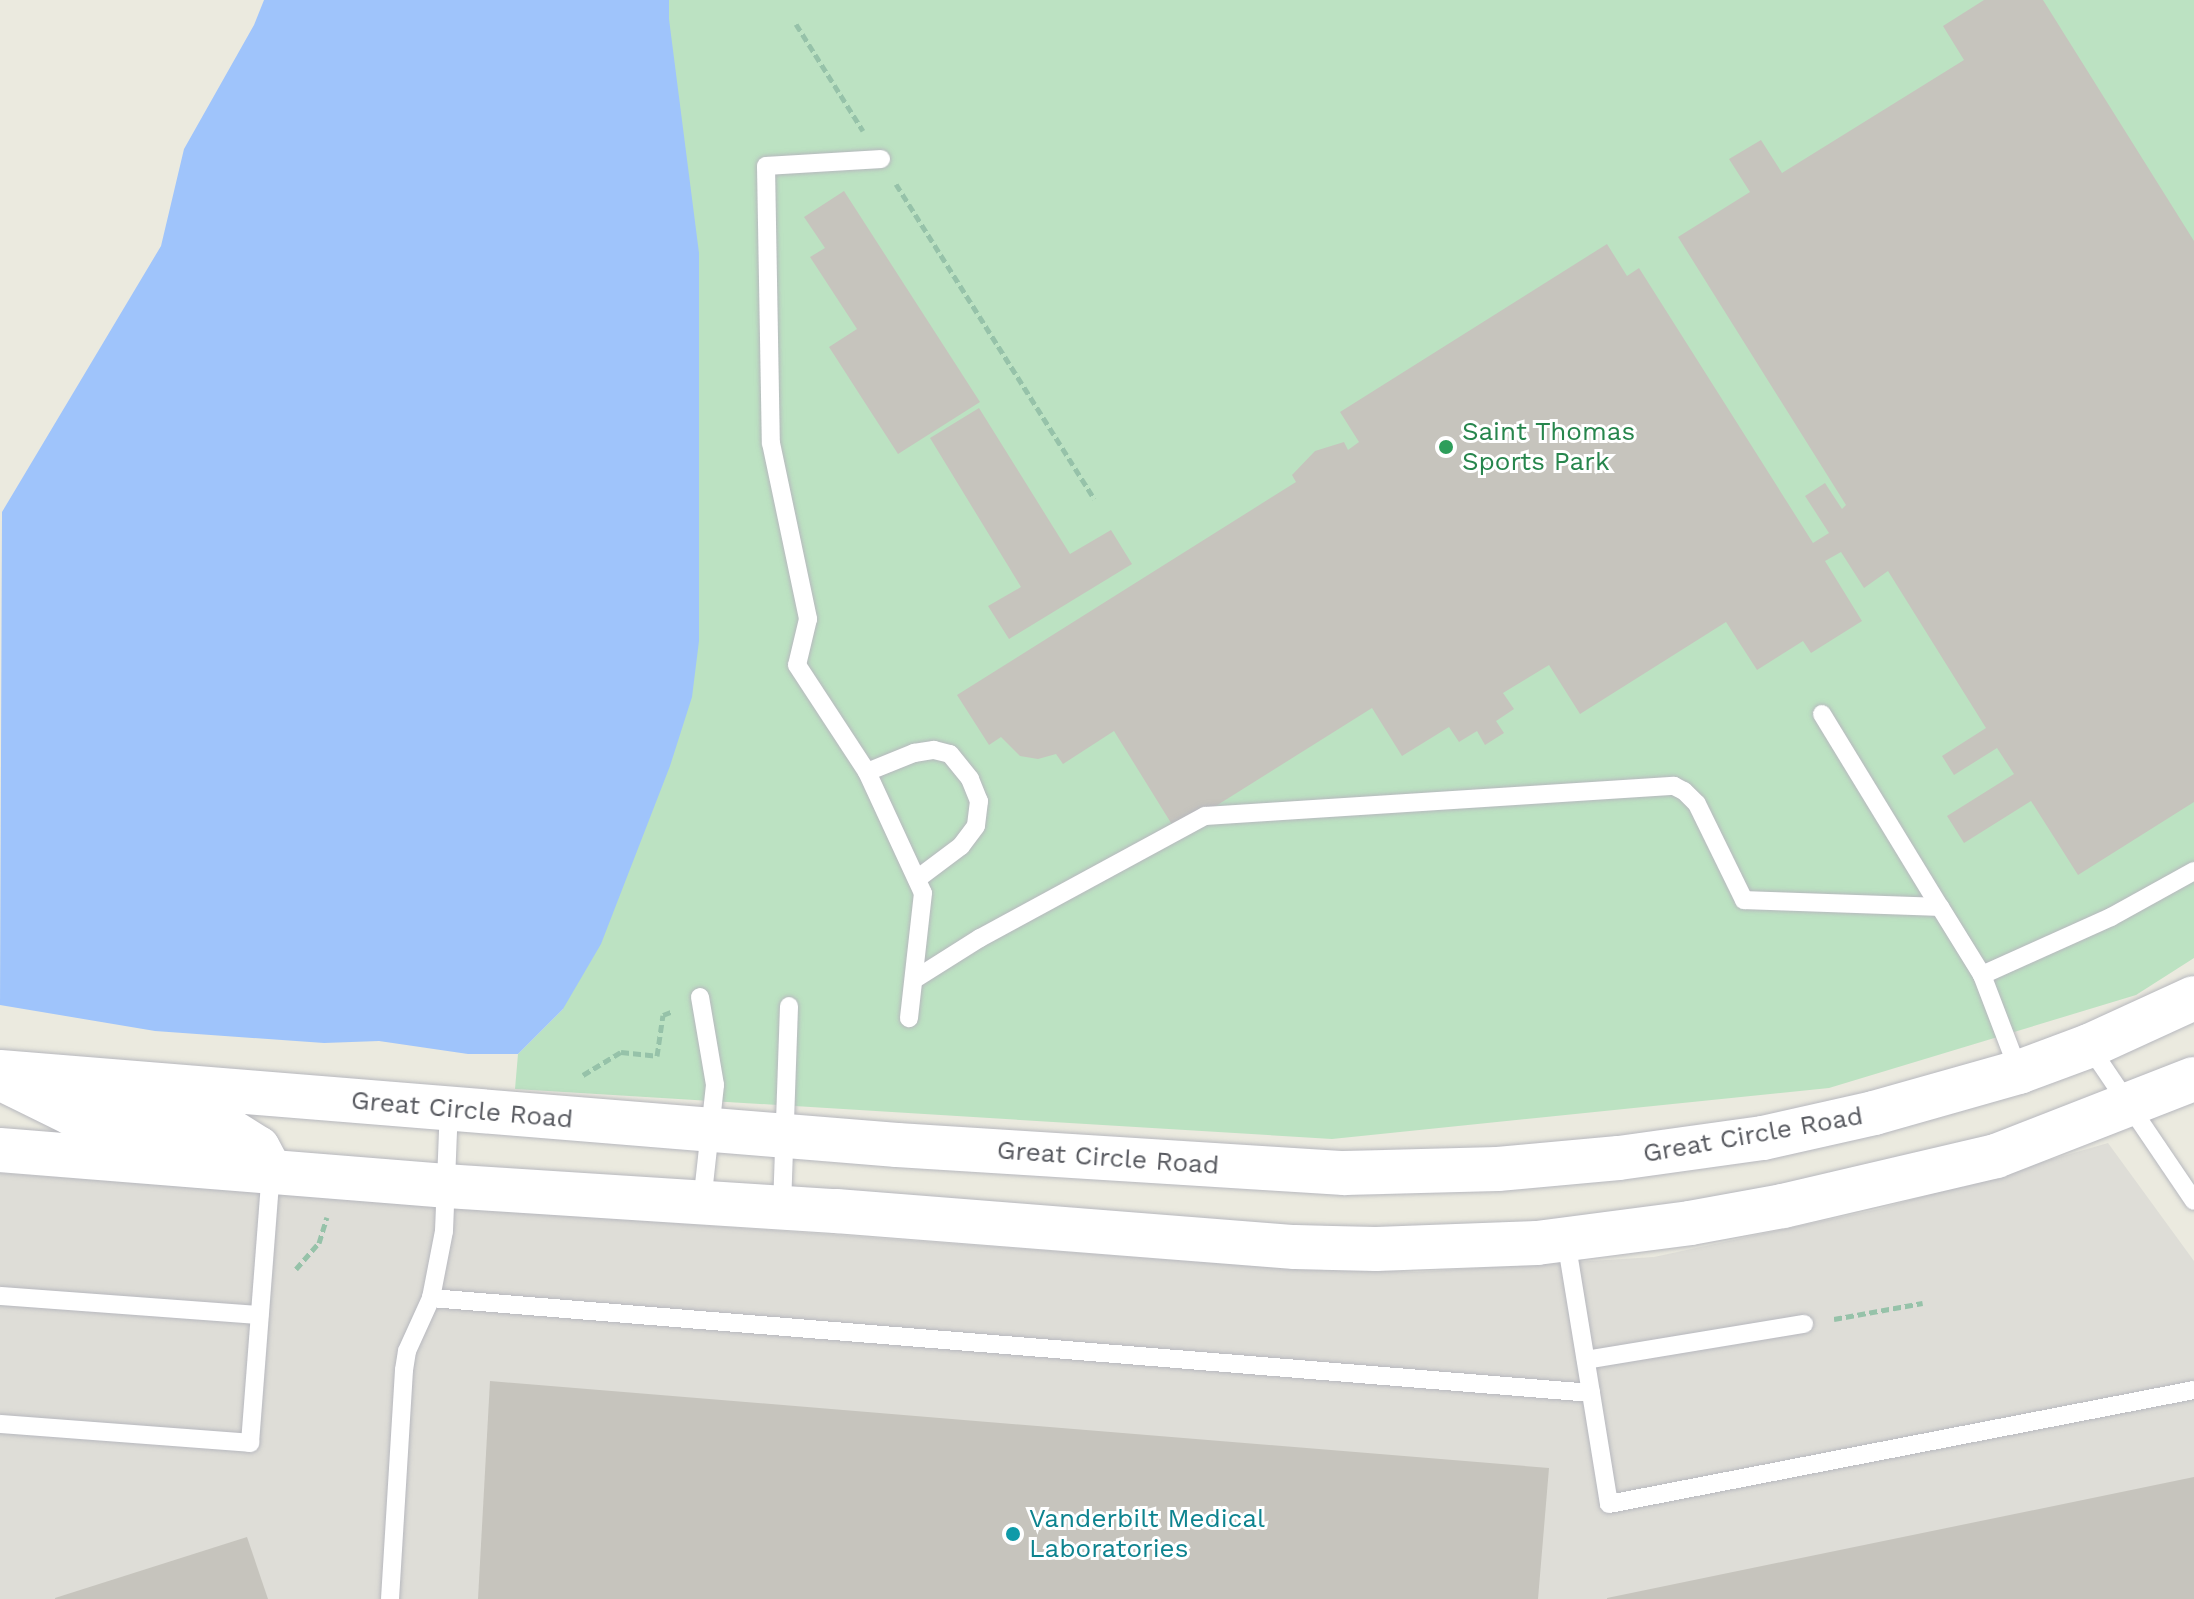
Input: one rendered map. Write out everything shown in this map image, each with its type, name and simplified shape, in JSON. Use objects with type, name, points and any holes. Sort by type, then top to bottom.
[{"type":"street","name":"Great Circle Road","points":[[0,1075],[785,1136],[1344,1173],[1498,1169],[1619,1158],[1763,1138],[1874,1113],[2019,1072],[2089,1046],[2194,998]]},
{"type":"street","points":[[0,1075],[71,1113],[224,1127],[258,1148],[271,1172]]},
{"type":"street","points":[[0,1150],[446,1186],[782,1207],[1295,1247],[1376,1249],[1566,1240],[1705,1221],[1996,1156],[2194,1079]]},
{"type":"lane","points":[[881,159],[766,166],[771,443],[808,619],[797,665],[867,772],[923,893],[909,1018]]},
{"type":"lane","points":[[1822,714],[1982,975],[2019,1072]]},
{"type":"lane","points":[[867,772],[914,753],[934,750],[950,754],[970,779],[979,801],[976,826],[961,846],[917,879]]},
{"type":"lane","points":[[915,979],[980,938],[1205,816],[1674,786],[1697,804],[1744,900],[1940,907]]},
{"type":"lane","points":[[1982,975],[2111,917],[2194,871]]},
{"type":"lane","points":[[700,997],[715,1085],[702,1202]]},
{"type":"lane","points":[[782,1207],[789,1006]]},
{"type":"lane","points":[[2089,1046],[2194,1201]]},
{"type":"lane","points":[[390,1599],[404,1370],[407,1351],[431,1298],[444,1231],[449,1109]]},
{"type":"lane","points":[[0,1424],[250,1443],[271,1172]]},
{"type":"lane","points":[[1566,1240],[1609,1504],[2194,1390]]},
{"type":"lane","points":[[0,1296],[259,1315]]},
{"type":"lane","points":[[431,1298],[1591,1393]]},
{"type":"lane","points":[[1586,1360],[1804,1324]]},
{"type":"path","points":[[796,24],[1094,499]]},
{"type":"path","points":[[567,1074],[582,1075],[621,1052],[657,1056],[663,1015],[700,997]]},
{"type":"path","points":[[262,1288],[309,1257],[322,1235],[328,1208]]},
{"type":"path","points":[[1804,1324],[1923,1303]]},
{"type":"shaded area","points":[[2108,1143],[2194,1261],[2194,1599],[0,1599],[0,1173],[1200,1262],[1417,1272],[1654,1257],[1879,1209]]},
{"type":"green space","name":"Saint Thomas Sports Park","points":[[669,0],[2194,0],[2194,958],[2136,995],[1829,1088],[1332,1139],[515,1089],[518,1054],[563,1009]]},
{"type":"water","points":[[264,0],[669,0],[699,253],[699,641],[692,697],[670,766],[601,944],[563,1009],[518,1054],[468,1054],[379,1041],[324,1043],[155,1031],[0,1005],[2,512],[161,246],[184,149],[254,25]]},
{"type":"building","points":[[1984,0],[2043,0],[2194,241],[2194,802],[2078,875],[2031,801],[1964,843],[1947,816],[2014,774],[1997,748],[1954,775],[1942,756],[1986,728],[1888,571],[1864,588],[1841,552],[1825,561],[1862,621],[1811,653],[1803,641],[1757,670],[1726,622],[1580,714],[1549,665],[1503,693],[1514,709],[1496,721],[1504,733],[1485,745],[1477,731],[1459,742],[1449,727],[1402,756],[1372,708],[1176,831],[1114,731],[1063,764],[1056,754],[1038,759],[1020,756],[1001,737],[989,745],[957,695],[1296,482],[1292,475],[1315,451],[1344,442],[1348,450],[1359,442],[1340,412],[1607,244],[1627,276],[1639,268],[1813,543],[1829,533],[1805,496],[1825,483],[1842,509],[1846,505],[1678,237],[1750,192],[1729,159],[1761,140],[1782,173],[1964,60],[1943,26]]},
{"type":"building","points":[[844,191],[980,402],[898,454],[829,347],[857,329],[810,257],[825,248],[804,217]]},
{"type":"building","points":[[979,408],[1070,554],[1111,530],[1132,564],[1009,639],[988,606],[1021,587],[930,438]]},
{"type":"building","name":"Vanderbilt Medical Laboratories","points":[[490,1381],[1549,1468],[1538,1599],[478,1599]]},
{"type":"building","points":[[2194,1477],[2194,1599],[1607,1599],[1607,1598]]},
{"type":"building","points":[[247,1537],[268,1599],[55,1599],[55,1598]]},
{"type":"place","name":"Saint Thomas Sports Park","points":[[1446,447]]},
{"type":"place","name":"Vanderbilt Medical Laboratories","points":[[1013,1534]]}]
